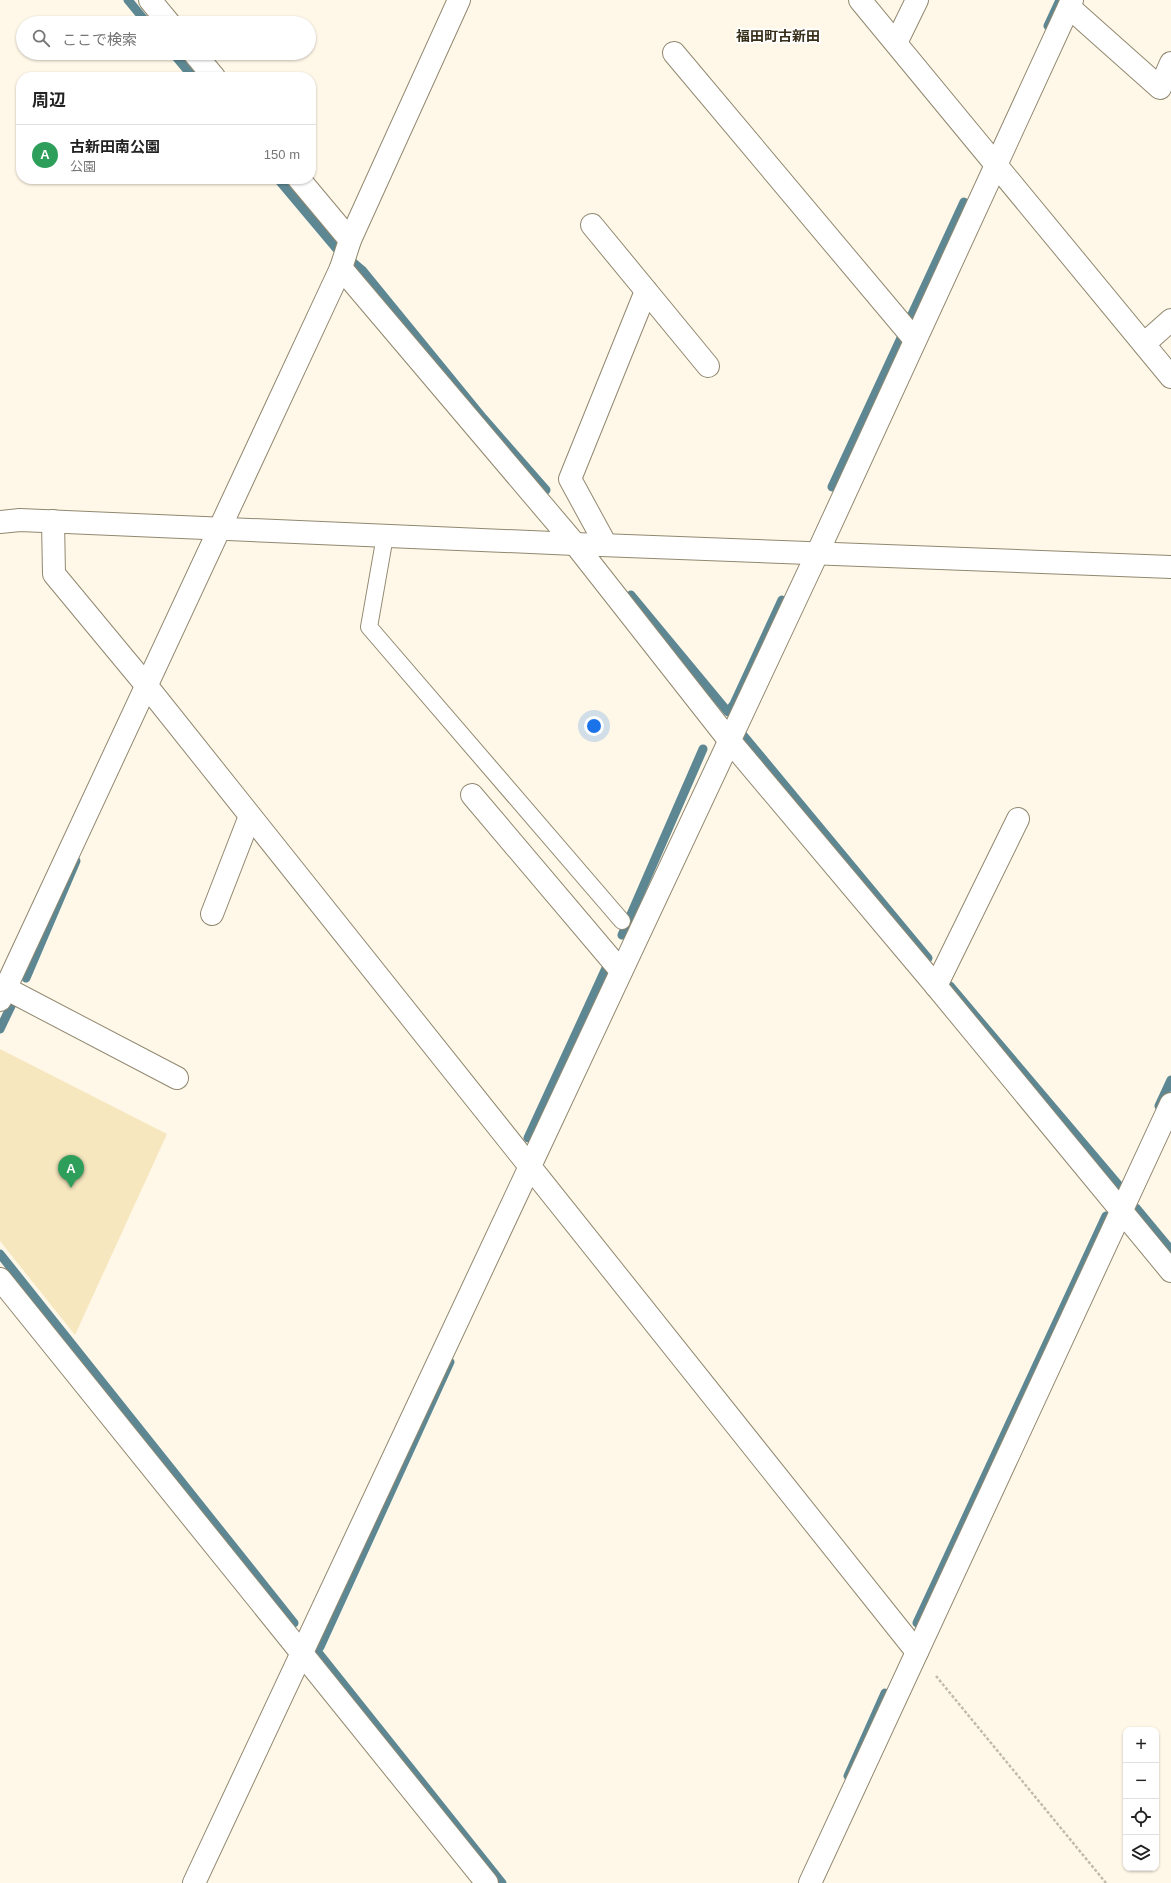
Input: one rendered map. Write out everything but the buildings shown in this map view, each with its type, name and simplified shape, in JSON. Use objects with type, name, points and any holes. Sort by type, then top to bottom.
[{"type":"street","points":[[150,0],[163,16]]},
{"type":"street","points":[[177,1078],[3,994],[346,255],[459,0]]},
{"type":"street","points":[[860,0],[997,164],[1171,377]]},
{"type":"street","points":[[896,43],[917,0]]},
{"type":"street","points":[[194,1883],[817,554],[909,333],[997,164],[1071,3],[1160,88],[1171,63]]},
{"type":"street","points":[[674,53],[909,333]]},
{"type":"street","points":[[200,60],[210,72]]},
{"type":"street","points":[[302,184],[346,255],[729,740],[936,986],[1171,1271]]},
{"type":"street","points":[[592,225],[708,366]]},
{"type":"street","points":[[606,545],[570,479],[646,291]]},
{"type":"street","points":[[1144,344],[1171,320]]},
{"type":"street","points":[[0,522],[20,520],[53,521],[817,554],[1171,567]]},
{"type":"street","points":[[53,521],[54,574],[146,685],[917,1652]]},
{"type":"street","points":[[472,795],[621,971]]},
{"type":"street","points":[[212,914],[250,816]]},
{"type":"street","points":[[936,986],[1018,819]]},
{"type":"street","points":[[810,1883],[1170,1107]]},
{"type":"street","points":[[0,1279],[487,1883]]},
{"type":"lane","points":[[385,536],[369,627],[622,921]]},
{"type":"path","points":[[917,1652],[1106,1883]]},
{"type":"shaded area","points":[[0,1049],[167,1134],[75,1335],[0,1241]]},
{"type":"waterway","points":[[128,0],[141,16]]},
{"type":"waterway","points":[[1048,26],[1060,0]]},
{"type":"waterway","points":[[179,60],[189,72]]},
{"type":"waterway","points":[[282,184],[336,248],[363,271],[483,418],[546,490]]},
{"type":"waterway","points":[[832,487],[964,202]]},
{"type":"waterway","points":[[631,595],[728,712],[734,704],[782,600]]},
{"type":"waterway","points":[[743,735],[928,958]]},
{"type":"waterway","points":[[622,935],[703,749]]},
{"type":"waterway","points":[[26,978],[76,861]]},
{"type":"waterway","points":[[528,1138],[607,966]]},
{"type":"waterway","points":[[950,986],[1121,1188]]},
{"type":"waterway","points":[[0,1029],[12,1004]]},
{"type":"waterway","points":[[1159,1106],[1171,1080]]},
{"type":"waterway","points":[[1136,1208],[1171,1250]]},
{"type":"waterway","points":[[917,1623],[1106,1216]]},
{"type":"waterway","points":[[0,1254],[294,1623]]},
{"type":"waterway","points":[[320,1647],[450,1362]]},
{"type":"waterway","points":[[317,1651],[502,1883]]},
{"type":"waterway","points":[[848,1776],[885,1693]]},
{"type":"place","name":"古新田南公園","points":[[71,1188]]},
{"type":"district","name":"福田町古新田","points":[[778,36]]}]
